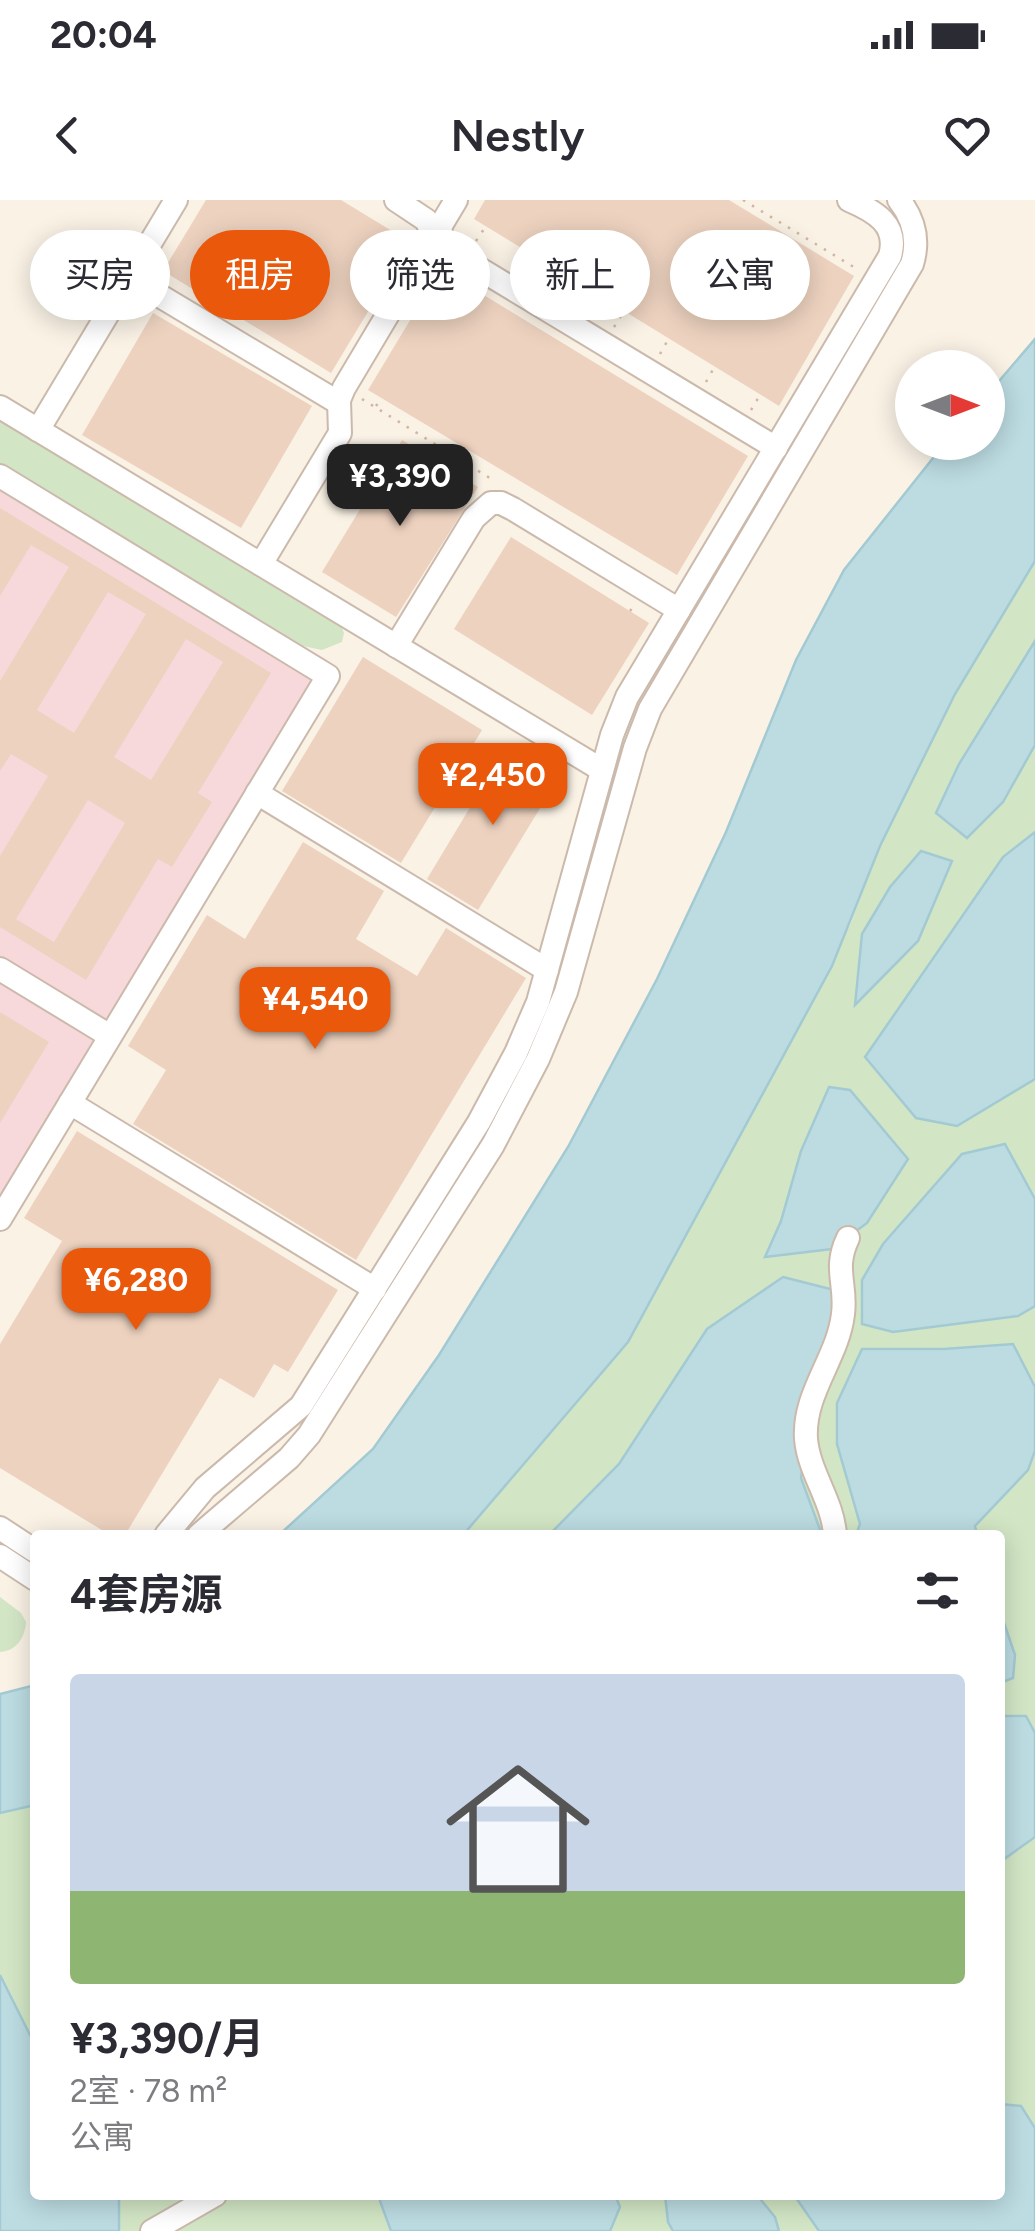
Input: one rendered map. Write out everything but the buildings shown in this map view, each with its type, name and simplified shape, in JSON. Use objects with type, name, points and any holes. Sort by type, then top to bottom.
[{"type":"lane","points":[[158,230],[176,200]]},
{"type":"lane","points":[[396,200],[435,230]]},
{"type":"lane","points":[[438,230],[456,200]]},
{"type":"lane","points":[[171,1530],[222,1474],[301,1406],[500,1086],[528,1028],[548,970],[602,770],[627,697],[877,280],[892,248],[890,233],[881,217],[850,200]]},
{"type":"lane","points":[[205,1530],[281,1464],[316,1424],[501,1132],[555,1020],[635,748],[659,690],[912,264],[916,246],[913,226],[899,200]]},
{"type":"lane","points":[[490,275],[776,448]]},
{"type":"lane","points":[[170,300],[342,396]]},
{"type":"lane","points":[[38,430],[105,320]]},
{"type":"lane","points":[[260,564],[340,432],[342,396],[386,320]]},
{"type":"lane","points":[[0,407],[602,770]]},
{"type":"lane","points":[[0,476],[328,676],[0,1219]]},
{"type":"lane","points":[[396,646],[474,518],[488,504],[501,503],[514,509],[679,610]]},
{"type":"lane","points":[[257,793],[548,970]]},
{"type":"lane","points":[[571,883],[595,889]]},
{"type":"lane","points":[[564,910],[588,915]]},
{"type":"lane","points":[[0,969],[110,1036]]},
{"type":"lane","points":[[70,1103],[375,1289]]},
{"type":"lane","points":[[835,1530],[811,1461],[807,1420],[843,1314],[839,1264],[848,1238]]},
{"type":"lane","points":[[261,1441],[281,1464]]},
{"type":"lane","points":[[222,1474],[242,1498]]},
{"type":"lane","points":[[0,1528],[30,1548]]},
{"type":"lane","points":[[0,1556],[30,1577]]},
{"type":"lane","points":[[152,2231],[206,2200]]},
{"type":"path","points":[[742,208],[745,201],[792,230]]},
{"type":"path","points":[[810,240],[877,280]]},
{"type":"path","points":[[835,265],[840,258]]},
{"type":"path","points":[[342,396],[375,407],[493,480],[488,504]]},
{"type":"path","points":[[375,407],[382,398]]},
{"type":"shaded area","points":[[0,464],[327,660],[0,1202]]},
{"type":"green space","points":[[0,418],[341,625],[342,642],[322,650],[303,646],[0,464]]},
{"type":"green space","points":[[1035,561],[1035,2231],[0,2231],[0,1813],[30,1806],[30,2200],[1005,2200],[1005,1530],[467,1530],[628,1342],[850,925],[880,846],[955,694]]},
{"type":"green space","points":[[0,1597],[21,1613],[26,1622],[19,1643],[0,1652]]},
{"type":"water","points":[[1035,339],[1035,561],[955,694],[880,846],[832,966],[628,1342],[467,1530],[284,1530],[373,1449],[439,1355],[568,1147],[657,979],[726,832],[796,660],[844,570],[931,460],[1005,460],[1005,374]]},
{"type":"water","points":[[1035,641],[1035,745],[1003,802],[967,838],[936,813],[959,764]]},
{"type":"water","points":[[1035,832],[1035,1079],[957,1126],[916,1118],[865,1057],[1003,857]]},
{"type":"water","points":[[921,851],[952,861],[918,941],[855,1005],[862,934],[890,887]]},
{"type":"water","points":[[829,1087],[850,1090],[908,1159],[867,1223],[832,1249],[765,1257],[781,1221],[801,1151]]},
{"type":"water","points":[[1005,1144],[1035,1199],[1035,1306],[1018,1316],[893,1332],[862,1324],[862,1280],[883,1244],[962,1154]]},
{"type":"water","points":[[783,1277],[834,1290],[829,1355],[811,1414],[801,1478],[820,1530],[554,1530],[619,1464],[707,1329]]},
{"type":"water","points":[[1013,1344],[1035,1387],[1035,1451],[1028,1470],[975,1526],[976,1530],[858,1530],[860,1524],[837,1444],[837,1403],[862,1349]]},
{"type":"water","points":[[1005,1626],[1015,1655],[1013,1678],[1005,1681]]},
{"type":"water","points":[[30,1686],[30,1806],[0,1813],[0,1694]]},
{"type":"water","points":[[1005,1716],[1026,1716],[1035,1733],[1035,1837],[1005,1858]]},
{"type":"water","points":[[0,1975],[30,2035],[30,2200],[118,2200],[119,2231],[0,2231]]},
{"type":"water","points":[[1005,2104],[1021,2106],[1035,2128],[1035,2231],[819,2231],[797,2200],[1005,2200]]},
{"type":"water","points":[[617,2200],[620,2207],[610,2231],[391,2231],[380,2201]]},
{"type":"water","points":[[666,2200],[761,2200],[775,2217],[779,2231],[673,2231]]}]
